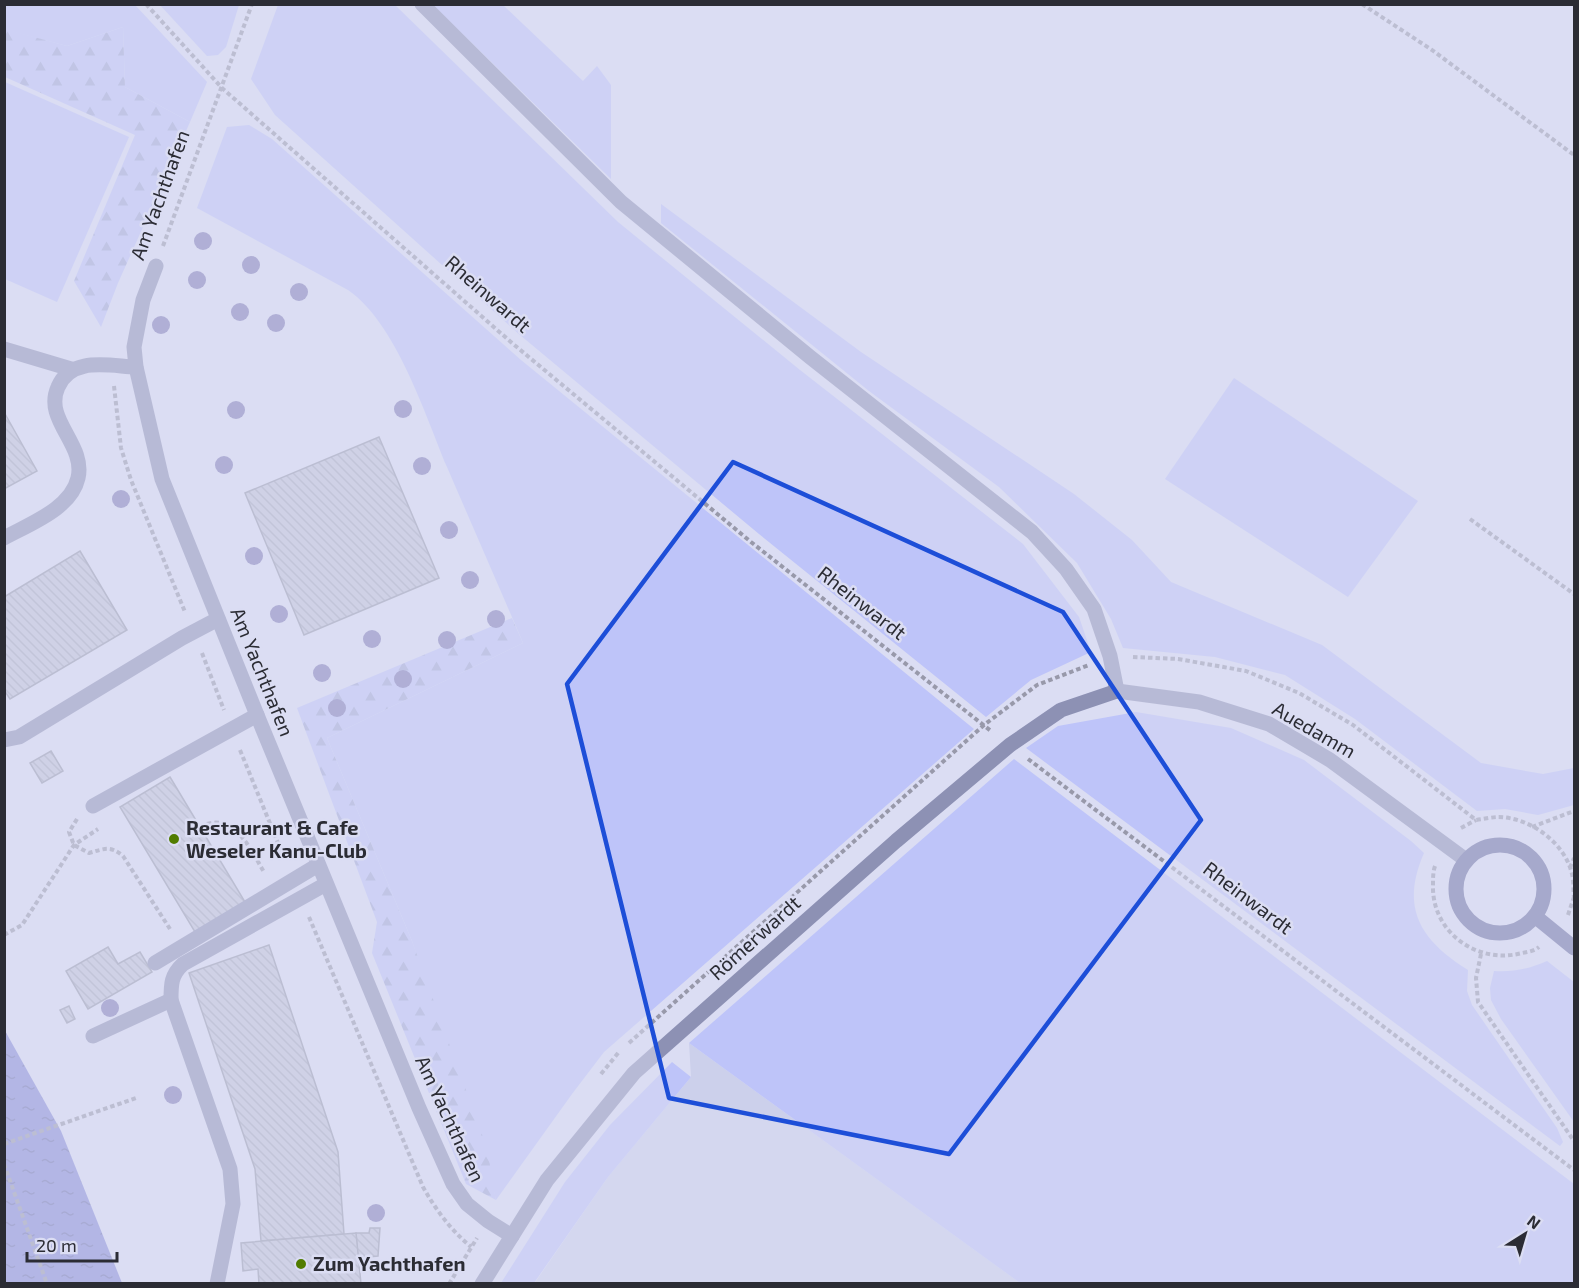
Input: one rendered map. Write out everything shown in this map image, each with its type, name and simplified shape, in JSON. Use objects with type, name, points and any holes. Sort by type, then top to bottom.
[{"type":"street","points":[[422,4],[621,202],[810,357],[1032,532],[1066,569],[1094,609],[1110,656],[1117,691]]},
{"type":"street","name":"Am Yachthafen","points":[[156,266],[143,300],[134,347],[136,367],[162,479],[256,715],[419,1108],[453,1184],[467,1204],[512,1236]]},
{"type":"street","points":[[4,349],[71,369]]},
{"type":"street","points":[[4,538],[56,509],[71,494],[78,479],[80,464],[68,434],[56,415],[54,396],[61,381],[71,369],[83,365],[136,367]]},
{"type":"street","points":[[4,740],[19,737],[182,638],[218,619]]},
{"type":"street","name":"Römerwardt","points":[[482,1284],[547,1180],[634,1073],[896,841],[1010,745],[1061,710],[1117,691]]},
{"type":"street","name":"Auedamm","points":[[1117,691],[1198,702],[1269,724],[1330,760],[1466,860]]},
{"type":"street","points":[[93,806],[256,715]]},
{"type":"street","points":[[1501,844],[1520,850],[1536,862],[1544,879],[1544,899],[1536,917],[1517,931],[1494,934],[1472,924],[1458,905],[1456,882],[1466,860],[1482,849],[1501,844]]},
{"type":"street","points":[[155,963],[318,865]]},
{"type":"street","points":[[217,1284],[233,1204],[230,1169],[171,1000],[171,983],[175,972],[183,964],[326,884]]},
{"type":"street","points":[[1536,917],[1575,948]]},
{"type":"street","points":[[93,1036],[171,1000]]},
{"type":"path","name":"Rheinwardt","points":[[146,4],[222,88],[503,336],[751,542],[1010,745],[1575,1170]]},
{"type":"path","points":[[222,88],[252,4]]},
{"type":"path","points":[[1362,4],[1432,50],[1575,155]]},
{"type":"path","name":"Am Yachthafen","points":[[156,266],[222,88]]},
{"type":"path","points":[[1470,519],[1575,594]]},
{"type":"path","points":[[599,1077],[613,1058],[984,725],[1037,685],[1110,656],[1178,659],[1246,671],[1299,693],[1353,725],[1476,820]]},
{"type":"path","points":[[93,806],[82,812],[73,823],[69,832],[74,845],[89,854],[115,849],[123,856],[182,947]]},
{"type":"path","points":[[1532,827],[1575,811]]},
{"type":"path","points":[[1500,817],[1532,827],[1548,836],[1570,868],[1574,897],[1568,917],[1557,934],[1534,950],[1509,957],[1482,954],[1458,941],[1442,921],[1433,896],[1434,870],[1444,846],[1458,830],[1476,820],[1500,817]]},
{"type":"path","points":[[207,824],[214,821],[224,823],[235,831],[247,843],[275,891]]},
{"type":"path","points":[[4,935],[22,924],[74,845]]},
{"type":"path","points":[[1570,868],[1575,858]]},
{"type":"path","points":[[1482,954],[1476,978],[1478,1002],[1575,1141]]},
{"type":"path","points":[[4,1144],[136,1098]]},
{"type":"path","points":[[4,1164],[47,1284]]},
{"type":"path","points":[[449,1284],[471,1247]]},
{"type":"highlighted area","points":[[733,462],[1063,612],[1201,820],[949,1154],[669,1098],[567,684]]},
{"type":"shaded area","points":[[689,1043],[1020,1283],[534,1284],[608,1177],[691,1077]]},
{"type":"green space","points":[[4,5],[135,5],[207,82],[190,122],[125,87],[123,27],[67,46],[6,30]]},
{"type":"green space","points":[[160,5],[239,5],[226,47],[218,55],[207,56]]},
{"type":"green space","points":[[278,5],[395,5],[618,222],[800,370],[1023,544],[1079,617],[1091,652],[1031,680],[986,717],[759,534],[520,335],[275,115],[251,79]]},
{"type":"green space","points":[[433,5],[505,5],[583,81],[597,66],[611,85],[611,179]]},
{"type":"green space","points":[[123,27],[125,87],[190,122],[118,283],[101,327],[74,281],[135,135],[5,77],[5,29],[67,46]]},
{"type":"green space","points":[[5,82],[129,137],[57,302],[5,279]]},
{"type":"green space","points":[[249,125],[272,139],[521,360],[974,729],[604,1052],[496,1200],[412,941],[327,738],[523,643],[419,396],[381,324],[348,290],[197,208],[227,127]]},
{"type":"green space","points":[[661,204],[861,352],[1074,494],[1132,540],[1171,582],[1322,645],[1481,763],[1543,774],[1574,768],[1574,805],[1538,815],[1505,809],[1477,811],[1355,719],[1285,675],[1215,657],[1123,648],[1111,619],[1077,563],[999,487],[869,391],[661,223]]},
{"type":"green space","points":[[1234,378],[1418,501],[1348,597],[1165,479]]},
{"type":"green space","points":[[512,618],[523,643],[327,738],[412,941],[487,1148],[496,1200],[466,1184],[372,953],[377,922],[297,708]]},
{"type":"green space","points":[[1136,712],[1231,728],[1304,760],[1424,853],[1414,890],[1419,921],[1438,947],[1468,970],[1467,991],[1472,1005],[1557,1128],[1563,1142],[1560,1146],[1026,748],[1058,726]]},
{"type":"green space","points":[[1014,759],[1574,1184],[1574,1283],[1020,1283],[689,1043]]},
{"type":"green space","points":[[1547,961],[1574,982],[1574,1122],[1501,1019],[1491,1000],[1490,988],[1494,971],[1521,969]]},
{"type":"green space","points":[[672,1062],[691,1077],[608,1177],[534,1283],[501,1283],[565,1182],[610,1125]]},
{"type":"water","points":[[4,1029],[61,1131],[122,1283],[5,1283]]},
{"type":"building","points":[[4,412],[37,471],[4,489]]},
{"type":"building","points":[[379,437],[439,578],[304,635],[245,493]]},
{"type":"building","points":[[80,551],[127,630],[10,699],[4,690],[4,597]]},
{"type":"building","points":[[51,751],[63,771],[42,783],[30,763]]},
{"type":"building","name":"Restaurant & Cafe Weseler Kanu-Club","points":[[170,777],[245,902],[195,932],[120,807]]},
{"type":"building","points":[[269,945],[338,1152],[344,1234],[261,1241],[255,1169],[189,973]]},
{"type":"building","points":[[108,947],[118,964],[140,952],[152,972],[88,1009],[66,971]]},
{"type":"building","points":[[69,1006],[75,1019],[67,1023],[60,1010]]},
{"type":"building","points":[[370,1228],[380,1228],[378,1256],[358,1258],[356,1233],[369,1233]]},
{"type":"building","name":"Zum Yachthafen","points":[[356,1233],[361,1284],[259,1284],[258,1269],[243,1271],[241,1243]]},
{"type":"place","name":"Restaurant & Cafe Weseler Kanu-Club","points":[[174,839]]},
{"type":"place","name":"Zum Yachthafen","points":[[301,1264]]}]
